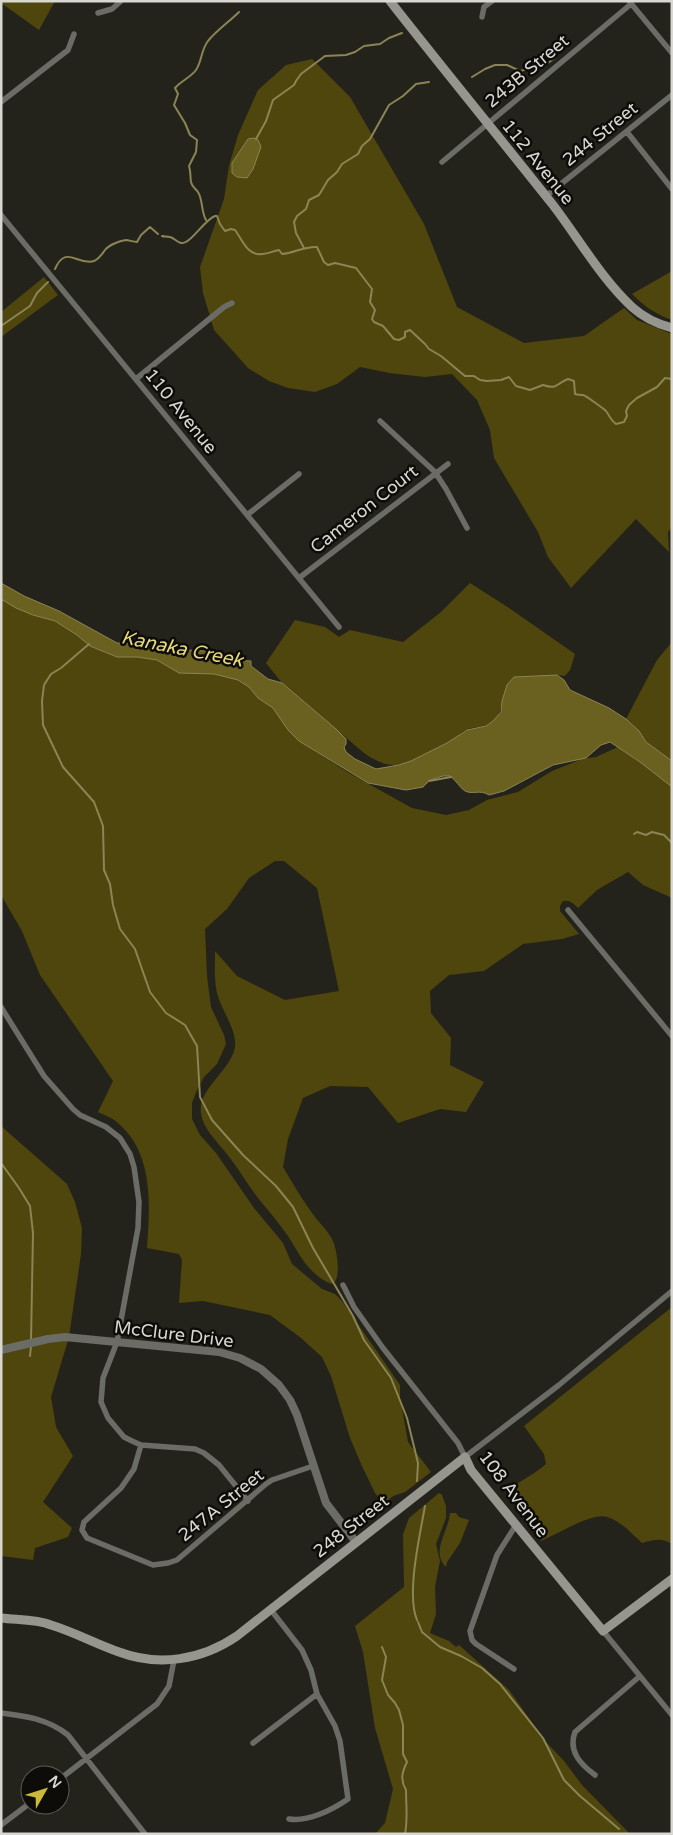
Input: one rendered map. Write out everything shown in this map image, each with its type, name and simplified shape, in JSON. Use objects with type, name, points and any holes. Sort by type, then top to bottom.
[{"type":"main road","name":"112 Avenue","points":[[390,1],[486,124],[546,196],[626,301],[649,319],[672,328]]},
{"type":"main road","name":"108 Avenue","points":[[465,1457],[470,1470],[603,1631]]},
{"type":"main road","name":"248 Street","points":[[1,1618],[51,1625],[131,1656],[151,1660],[174,1660],[200,1654],[223,1645],[271,1610],[465,1457]]},
{"type":"main road","points":[[603,1631],[671,1581]]},
{"type":"street","points":[[98,13],[112,8],[121,1]]},
{"type":"street","points":[[482,17],[484,7],[492,1]]},
{"type":"street","points":[[630,3],[672,53]]},
{"type":"street","name":"243B Street","points":[[442,162],[630,3]]},
{"type":"street","points":[[1,102],[68,50],[74,34]]},
{"type":"street","name":"244 Street","points":[[546,196],[672,95]]},
{"type":"street","points":[[627,132],[672,189]]},
{"type":"street","name":"110 Avenue","points":[[1,215],[339,627]]},
{"type":"street","points":[[136,379],[232,303]]},
{"type":"street","points":[[380,421],[435,472],[467,528]]},
{"type":"street","name":"Cameron Court","points":[[299,578],[435,472],[448,464]]},
{"type":"street","points":[[247,515],[298,474]]},
{"type":"street","points":[[568,910],[672,1036]]},
{"type":"street","points":[[1,1007],[44,1076],[80,1115],[106,1126],[120,1138],[127,1148],[132,1161],[139,1202],[138,1228],[117,1342],[103,1378],[101,1402],[108,1418],[124,1436],[141,1445],[195,1449],[204,1453],[219,1465],[248,1501]]},
{"type":"street","name":"108 Avenue","points":[[342,1286],[354,1307],[383,1348],[458,1443],[465,1457]]},
{"type":"street","name":"248 Street","points":[[465,1457],[559,1385],[672,1292]]},
{"type":"street","name":"McClure Drive","points":[[1,1350],[60,1337],[226,1354],[257,1366],[272,1378],[290,1400],[297,1415],[326,1503],[356,1542]]},
{"type":"street","name":"247A Street","points":[[141,1445],[134,1469],[120,1488],[84,1522],[82,1530],[87,1538],[153,1565],[168,1564],[177,1560],[272,1480],[314,1466]]},
{"type":"street","points":[[514,1669],[476,1644],[470,1637],[470,1631],[497,1555],[516,1525]]},
{"type":"street","points":[[271,1610],[302,1650],[311,1670],[317,1694],[336,1726],[348,1799],[336,1807],[299,1821],[289,1819]]},
{"type":"street","name":"108 Avenue","points":[[603,1631],[672,1715]]},
{"type":"street","points":[[70,1771],[162,1698],[169,1686],[174,1660]]},
{"type":"street","points":[[595,1774],[584,1766],[576,1756],[573,1746],[575,1732],[640,1676]]},
{"type":"street","points":[[253,1743],[317,1694]]},
{"type":"street","points":[[1,1713],[29,1716],[54,1726],[68,1735],[145,1834]]},
{"type":"street","points":[[1,1825],[20,1811]]},
{"type":"shaded area","points":[[1,1],[55,1],[39,30],[1,3]]},
{"type":"shaded area","points":[[312,59],[350,97],[424,224],[457,307],[524,343],[584,336],[624,308],[637,320],[672,334],[672,527],[668,532],[669,552],[636,519],[571,588],[548,557],[538,532],[494,458],[490,430],[477,400],[452,374],[425,377],[389,373],[360,367],[337,384],[315,392],[288,388],[269,381],[248,368],[214,330],[203,293],[200,267],[224,199],[229,166],[238,135],[258,90],[286,65]]},
{"type":"shaded area","points":[[672,271],[672,320],[650,309],[632,294]]},
{"type":"shaded area","points":[[44,277],[58,295],[1,337],[1,312]]},
{"type":"shaded area","points":[[470,583],[575,654],[570,670],[565,676],[557,675],[502,701],[499,714],[490,723],[466,730],[424,756],[409,762],[396,765],[387,764],[375,760],[364,753],[282,683],[266,663],[295,620],[325,627],[339,637],[350,630],[403,642],[441,612]]},
{"type":"shaded area","points":[[1,599],[33,615],[55,621],[90,646],[117,657],[157,660],[179,673],[214,674],[238,680],[249,687],[258,698],[273,708],[288,730],[299,741],[349,773],[412,808],[446,815],[469,810],[487,800],[518,792],[552,771],[582,759],[596,757],[618,747],[672,787],[672,898],[643,885],[628,872],[597,890],[578,908],[571,902],[563,901],[560,911],[579,934],[562,939],[523,944],[484,971],[449,975],[430,991],[431,1013],[451,1038],[450,1065],[484,1082],[466,1112],[440,1109],[398,1123],[368,1087],[330,1086],[303,1098],[288,1139],[283,1167],[314,1216],[333,1241],[338,1271],[337,1277],[332,1284],[324,1281],[305,1263],[285,1232],[208,1131],[201,1113],[201,1104],[204,1096],[227,1064],[235,1047],[234,1033],[217,993],[215,951],[237,976],[285,1000],[339,991],[317,888],[284,861],[275,861],[249,878],[227,909],[205,929],[207,976],[211,1007],[224,1035],[226,1044],[217,1064],[204,1077],[197,1090],[192,1103],[192,1119],[200,1135],[216,1153],[254,1208],[283,1243],[292,1264],[322,1289],[335,1294],[342,1301],[400,1385],[400,1397],[408,1442],[431,1472],[405,1492],[393,1496],[384,1504],[375,1493],[350,1438],[331,1376],[322,1357],[301,1338],[270,1315],[203,1301],[179,1303],[182,1260],[179,1254],[147,1248],[149,1198],[144,1165],[130,1136],[116,1121],[98,1112],[113,1081],[40,975],[22,931],[1,895]]},
{"type":"shaded area","points":[[672,642],[672,761],[646,742],[639,731],[626,719],[657,660]]},
{"type":"shaded area","points":[[1,1126],[67,1184],[75,1202],[82,1228],[81,1254],[69,1337],[51,1397],[56,1427],[73,1456],[43,1502],[72,1528],[68,1537],[35,1548],[33,1560],[1,1556]]},
{"type":"shaded area","points":[[672,1307],[672,1544],[661,1540],[642,1543],[617,1521],[600,1516],[583,1521],[541,1541],[525,1521],[507,1491],[546,1464],[544,1454],[524,1426]]},
{"type":"shaded area","points":[[439,1493],[442,1495],[446,1506],[446,1518],[436,1544],[440,1561],[435,1587],[436,1614],[430,1633],[449,1641],[456,1647],[459,1645],[509,1690],[546,1742],[564,1761],[582,1785],[630,1834],[375,1834],[385,1823],[393,1789],[375,1728],[363,1652],[355,1626],[404,1587],[403,1534],[409,1518]]},
{"type":"shaded area","points":[[450,1513],[456,1513],[459,1517],[469,1520],[460,1543],[447,1562],[446,1567],[442,1561],[440,1548]]},
{"type":"water","points":[[254,138],[258,140],[261,147],[253,169],[247,178],[237,177],[232,173],[232,163],[248,139]]},
{"type":"water","points":[[1,583],[24,596],[59,611],[117,643],[165,645],[188,650],[205,651],[214,658],[219,659],[251,661],[251,666],[268,679],[282,683],[336,729],[346,739],[344,747],[346,752],[355,759],[376,769],[411,761],[447,743],[467,730],[486,726],[501,712],[507,685],[514,677],[557,675],[564,680],[570,690],[609,708],[626,719],[639,731],[646,742],[672,761],[672,787],[610,742],[601,745],[586,758],[553,765],[504,791],[489,795],[483,792],[465,791],[450,776],[430,780],[423,787],[406,790],[368,783],[299,741],[288,730],[273,708],[258,698],[249,687],[238,680],[214,674],[179,673],[157,660],[117,657],[90,646],[55,621],[33,615],[1,599]]},
{"type":"waterway","points":[[206,220],[200,195],[191,184],[189,166],[196,152],[197,140],[190,135],[174,105],[178,94],[175,88],[196,70],[208,41],[239,12]]},
{"type":"waterway","points":[[256,139],[266,121],[273,100],[294,85],[301,74],[325,56],[346,55],[364,46],[380,44],[402,33]]},
{"type":"waterway","points":[[472,77],[495,65],[507,65],[520,71],[545,65],[555,58]]},
{"type":"waterway","points":[[304,248],[296,233],[294,222],[297,216],[306,209],[309,200],[319,195],[328,180],[337,172],[342,164],[358,154],[362,146],[370,139],[389,105],[416,84],[429,82]]},
{"type":"waterway","points":[[162,236],[185,243],[206,222],[217,216],[225,231],[235,230],[249,250],[257,254],[266,254],[279,250],[282,254],[317,247],[324,262],[328,265],[335,263],[356,268],[372,289],[370,302],[375,310],[372,319],[383,326],[394,339],[399,340],[405,337],[405,332],[410,330],[429,349],[441,356],[465,376],[474,376],[480,380],[501,380],[509,377],[516,386],[530,390],[543,385],[554,387],[568,379],[574,381],[575,394],[584,396],[598,405],[606,411],[616,424],[624,422],[629,405],[637,398],[657,387],[665,378],[672,379]]},
{"type":"waterway","points":[[55,269],[63,258],[68,257],[88,262],[94,261],[107,248],[120,241],[137,242],[141,235],[150,227],[158,234]]},
{"type":"waterway","points":[[1,326],[30,306],[37,293],[48,282]]},
{"type":"waterway","points":[[89,644],[51,674],[44,685],[42,701],[43,725],[63,767],[94,802],[103,826],[104,870],[110,884],[113,905],[120,929],[135,949],[150,992],[166,1013],[185,1025],[197,1046],[200,1097],[212,1120],[243,1155],[276,1186],[293,1207],[313,1248],[353,1316],[364,1340],[391,1378],[407,1418],[418,1463],[417,1481]]},
{"type":"waterway","name":"Kanaka Creek","points":[[429,781],[451,777]]},
{"type":"waterway","points":[[634,834],[637,832],[646,835],[652,832],[664,835],[672,843]]},
{"type":"waterway","points":[[1,1163],[30,1206],[33,1233],[31,1341]]},
{"type":"waterway","points":[[30,1356],[31,1346]]},
{"type":"waterway","points":[[417,1620],[414,1609],[413,1580],[425,1506]]},
{"type":"waterway","points":[[418,1622],[422,1632],[440,1647],[482,1668],[500,1684],[543,1738],[564,1780],[619,1829]]},
{"type":"waterway","points":[[382,1647],[386,1657],[382,1680],[388,1695],[399,1710],[403,1725],[403,1754],[407,1762],[402,1776],[406,1790],[407,1817],[405,1834]]}]
